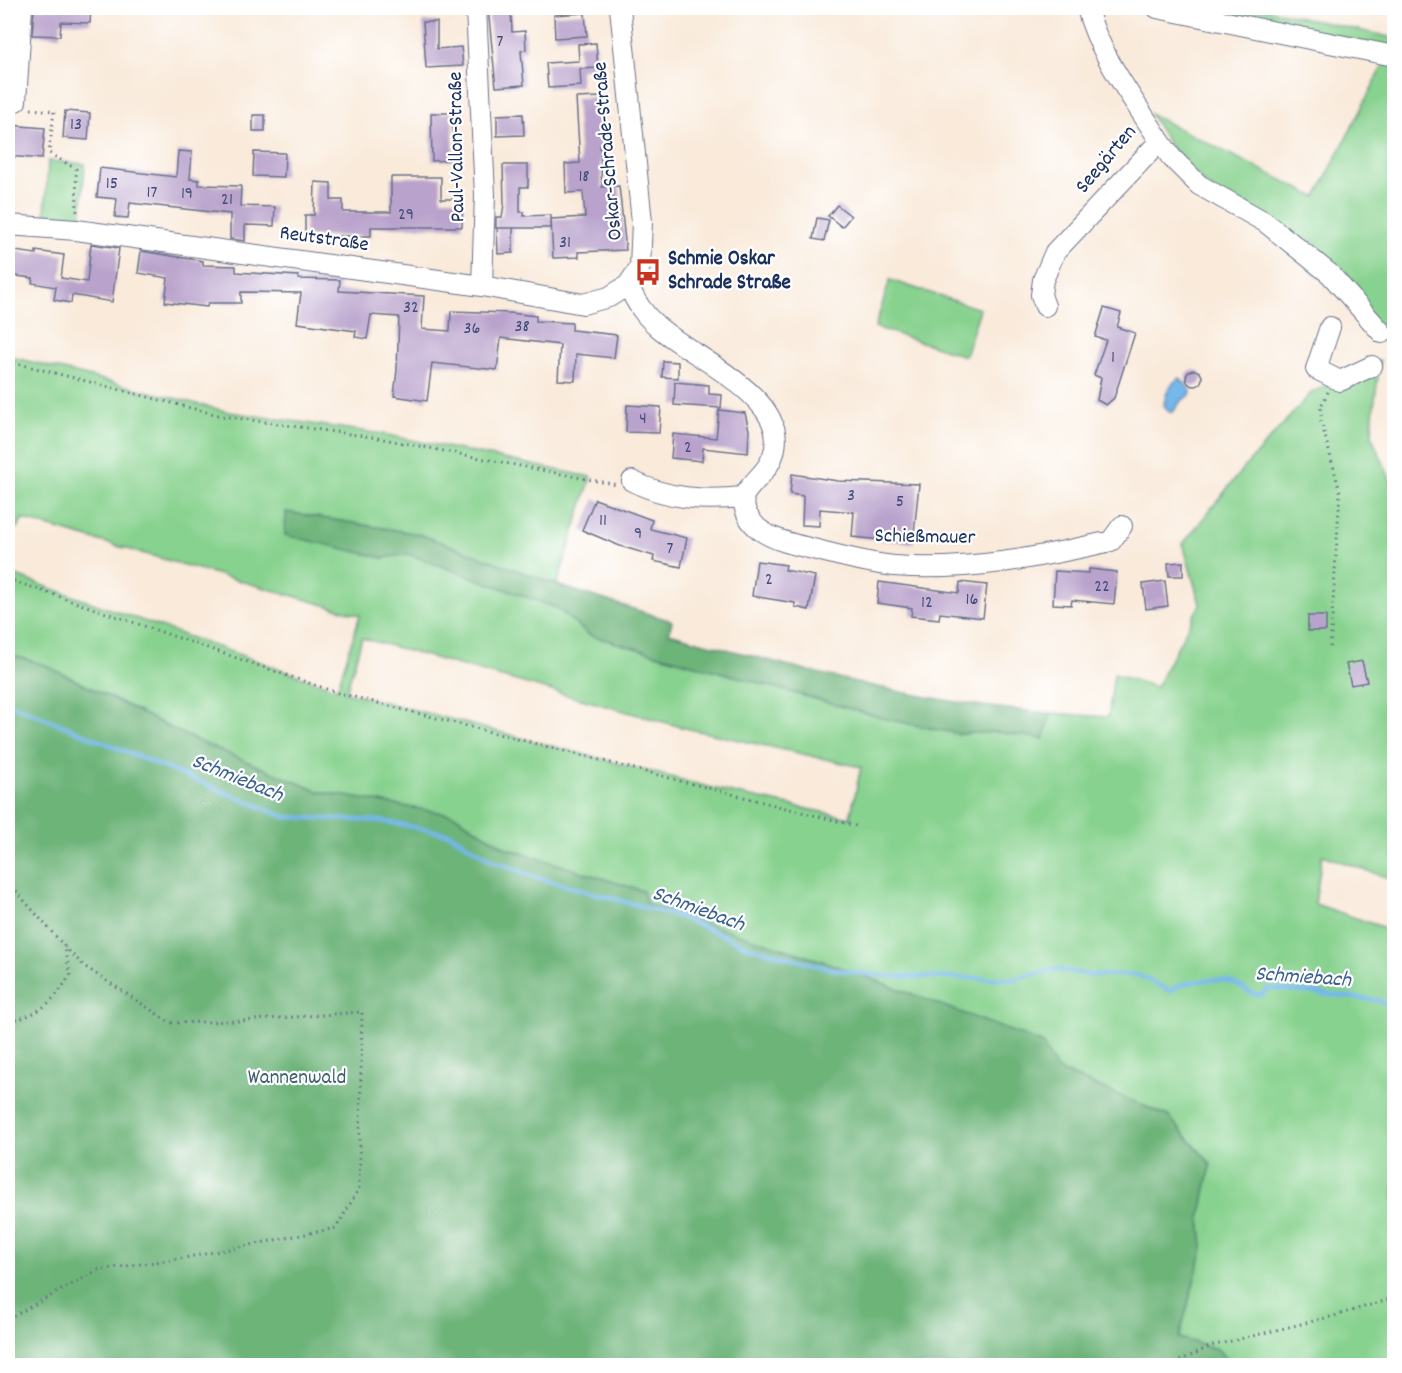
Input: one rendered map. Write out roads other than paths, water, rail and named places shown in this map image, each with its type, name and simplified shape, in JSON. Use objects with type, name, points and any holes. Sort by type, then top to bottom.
[{"type":"street","points":[[16,100],[22,8]]},
{"type":"street","name":"Paul-Vallon-Straße","points":[[476,8],[485,195],[482,286]]},
{"type":"street","name":"Oskar-Schrade-Straße","points":[[620,8],[642,222],[640,267],[628,285]]},
{"type":"street","name":"Seegärten","points":[[1045,306],[1041,295],[1043,280],[1055,252],[1160,141],[1091,24],[1087,8]]},
{"type":"street","points":[[1157,8],[1395,56]]},
{"type":"street","points":[[1160,141],[1171,157],[1199,184],[1265,222],[1330,274],[1382,333]]},
{"type":"street","name":"Reutstraße","points":[[8,225],[76,230],[482,286],[582,304],[609,297],[628,285]]},
{"type":"street","points":[[628,285],[638,307],[657,326],[762,403],[771,417],[776,434],[776,447],[770,465],[743,497],[699,500],[655,492],[632,481]]},
{"type":"street","points":[[1330,327],[1316,369],[1340,381],[1372,366]]},
{"type":"street","name":"Schießmauer","points":[[743,497],[746,514],[752,522],[777,540],[853,559],[894,566],[944,567],[1013,560],[1111,541],[1122,526]]},
{"type":"water","points":[[1180,378],[1191,391],[1190,395],[1181,401],[1173,412],[1169,412],[1164,406],[1166,397],[1171,386]]},
{"type":"waterway","name":"Schmiebach","points":[[8,703],[285,817],[382,821],[450,834],[491,860],[535,877],[680,917],[747,946],[831,969],[881,976],[1014,979],[1055,969],[1091,975],[1138,975],[1170,991],[1191,982],[1216,980],[1231,982],[1257,995],[1262,995],[1268,988],[1376,1000],[1394,1006]]},
{"type":"place","name":"Schmie Oskar Schrade Straße","points":[[648,272]]},
{"type":"park label","name":"Wannenwald","points":[[297,1079]]}]
